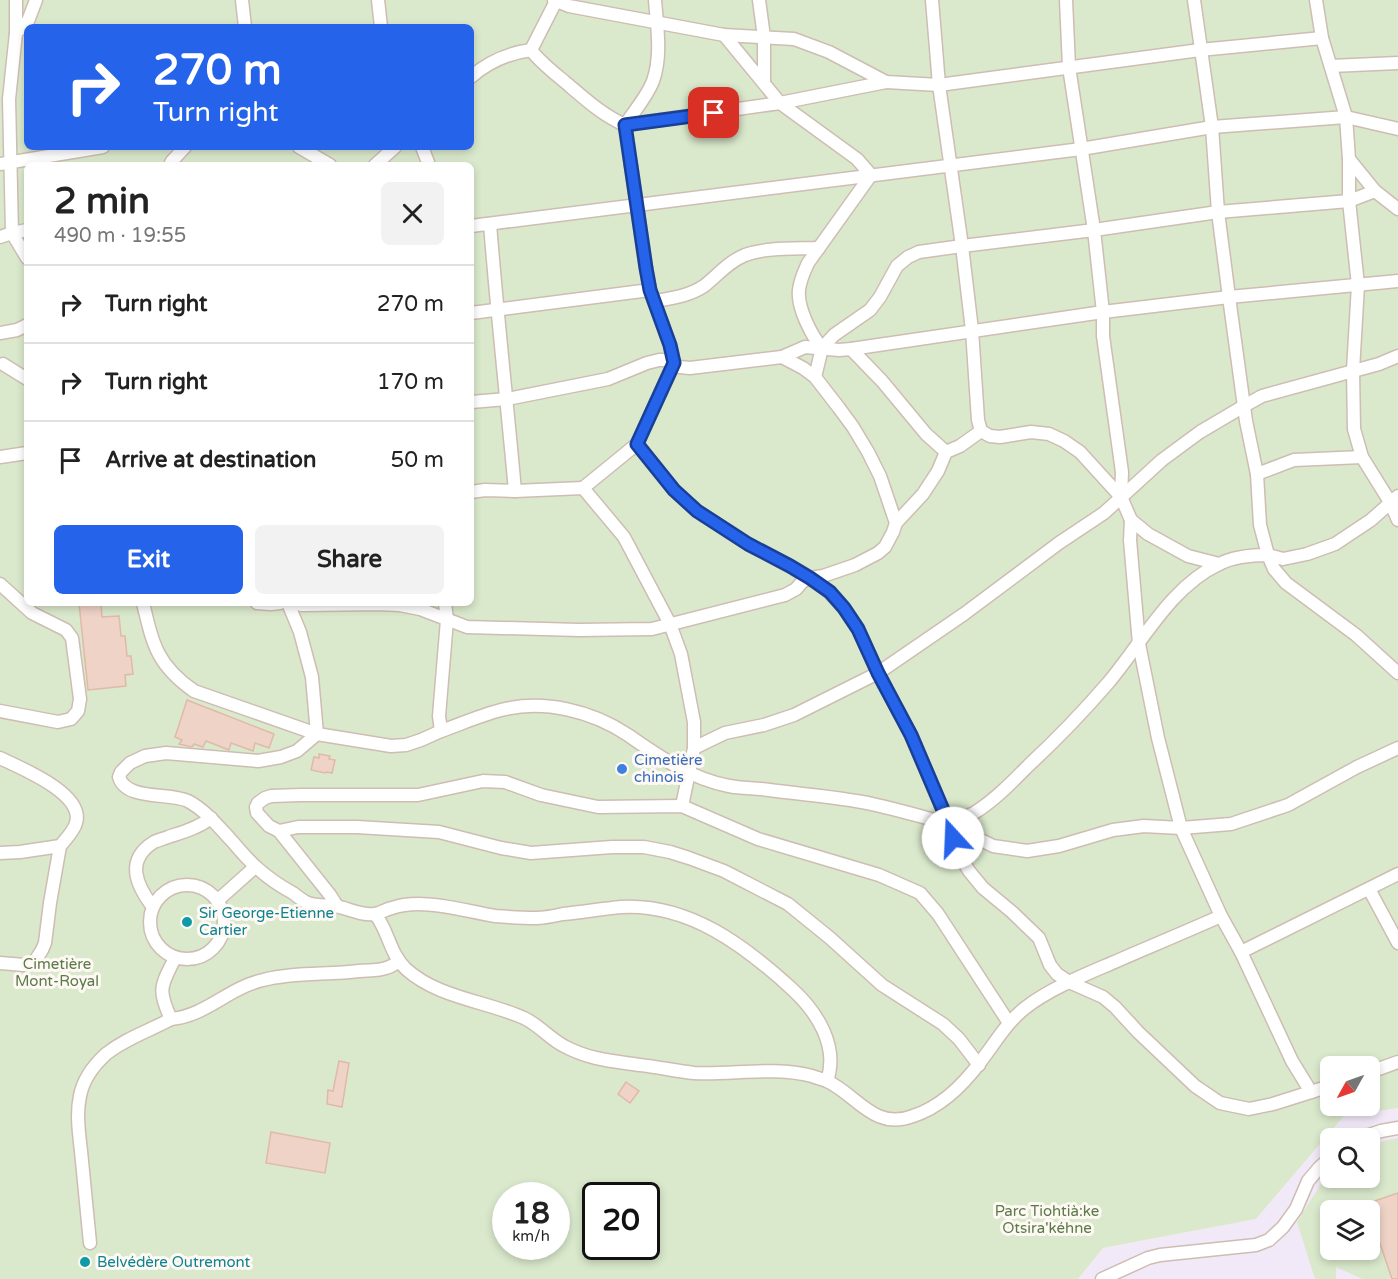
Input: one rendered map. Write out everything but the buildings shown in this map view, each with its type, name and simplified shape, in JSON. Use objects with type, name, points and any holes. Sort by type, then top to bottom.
[{"type":"lane","points":[[16,0],[16,33],[5,163],[6,235],[24,255]]},
{"type":"lane","points":[[25,24],[36,0]]},
{"type":"lane","points":[[242,0],[245,24]]},
{"type":"lane","points":[[378,0],[381,24]]},
{"type":"lane","points":[[474,492],[583,488],[637,444],[674,363],[646,268],[625,125],[653,81],[657,67],[655,0]]},
{"type":"lane","points":[[759,0],[764,37],[764,83]]},
{"type":"lane","points":[[932,0],[939,85],[962,246],[972,330],[978,420],[981,431],[990,436],[999,437],[1031,432],[1049,434],[1064,441],[1080,452],[1121,497],[1131,520],[1130,540],[1139,644],[1158,738],[1181,828],[1292,1061],[1311,1092]]},
{"type":"lane","points":[[1066,0],[1069,67],[1104,312],[1103,336],[1122,472],[1121,497]]},
{"type":"lane","points":[[1194,0],[1212,127],[1218,212],[1229,297],[1244,406],[1257,474],[1260,525],[1268,555],[1274,569],[1286,583],[1356,635],[1398,673]]},
{"type":"lane","points":[[1316,0],[1322,38],[1346,117],[1349,201],[1358,285],[1353,370],[1354,429],[1362,457],[1396,500],[1398,520]]},
{"type":"lane","points":[[531,50],[555,1],[569,6],[586,4],[657,22],[724,35],[794,39],[829,52],[886,82]]},
{"type":"lane","points":[[16,33],[24,25]]},
{"type":"lane","points":[[724,35],[780,103],[857,159],[871,175]]},
{"type":"lane","points":[[531,50],[538,59],[586,100],[610,119],[625,125],[780,103],[886,82],[939,85],[1200,50],[1322,38]]},
{"type":"lane","points":[[474,74],[494,61],[531,50]]},
{"type":"lane","points":[[1330,66],[1398,63]]},
{"type":"lane","points":[[474,226],[1081,149],[1212,127],[1346,117],[1398,129]]},
{"type":"lane","points":[[5,163],[85,150]]},
{"type":"lane","points":[[171,162],[182,150]]},
{"type":"lane","points":[[303,150],[324,162]]},
{"type":"lane","points":[[378,162],[392,150]]},
{"type":"lane","points":[[1349,159],[1375,191],[1398,209]]},
{"type":"lane","points":[[822,348],[812,335],[805,320],[799,294],[802,277],[808,263],[871,175]]},
{"type":"lane","points":[[815,377],[822,348],[834,334],[870,310],[897,266],[919,252],[1094,231],[1218,212],[1349,201],[1375,191]]},
{"type":"lane","points":[[490,224],[515,491]]},
{"type":"lane","points":[[6,235],[24,231]]},
{"type":"lane","points":[[474,313],[653,295],[676,298],[703,286],[726,266],[745,255],[765,251],[819,248]]},
{"type":"lane","points":[[474,402],[507,399],[608,379],[659,360],[668,360],[680,367],[690,368],[782,357],[805,347],[851,349],[1104,312],[1229,297],[1398,281]]},
{"type":"lane","points":[[0,333],[24,326]]},
{"type":"lane","points":[[851,349],[946,452]]},
{"type":"lane","points":[[694,748],[725,733],[795,716],[878,673],[1104,513],[1162,460],[1200,432],[1244,406],[1262,396],[1379,364],[1398,356]]},
{"type":"lane","points":[[782,357],[815,377],[853,427],[880,476],[896,524]]},
{"type":"lane","points":[[1,364],[24,377]]},
{"type":"lane","points":[[405,606],[420,609],[467,627],[652,629],[785,595],[810,578],[823,576],[878,553],[885,547],[896,524],[923,494],[938,471],[946,452],[960,446],[981,431]]},
{"type":"lane","points":[[637,444],[674,490],[697,511],[748,544],[810,578],[830,592],[844,608],[858,629],[911,735],[949,824],[957,851],[983,888],[1039,938],[1050,965],[1058,974],[1069,982],[1103,997],[1195,1086],[1220,1103],[1249,1109],[1320,1089]]},
{"type":"lane","points":[[0,457],[24,453]]},
{"type":"lane","points":[[1257,474],[1294,460],[1362,457]]},
{"type":"lane","points":[[583,488],[624,537],[670,624],[681,654],[694,722],[694,748],[682,806]]},
{"type":"lane","points":[[949,824],[972,814],[1000,794],[1068,727],[1109,682],[1173,599],[1193,581],[1219,564],[1252,555],[1268,555],[1283,559],[1307,554],[1335,544],[1396,500]]},
{"type":"lane","points":[[1131,520],[1148,534],[1188,556],[1219,564]]},
{"type":"lane","points":[[0,584],[24,606]]},
{"type":"lane","points":[[0,711],[58,722],[71,719],[78,711],[80,699],[72,638],[66,630],[32,613],[24,606]]},
{"type":"lane","points":[[143,606],[156,650],[168,670],[180,681],[194,691],[317,734],[391,746],[406,745],[501,710],[541,705],[584,714],[605,722],[669,762],[705,779],[729,786],[858,801],[949,824],[993,846],[1027,851],[1059,846],[1113,830],[1144,826],[1181,828],[1231,824],[1288,805],[1357,767],[1398,748]]},
{"type":"lane","points":[[289,606],[300,632],[312,677],[317,734]]},
{"type":"lane","points":[[441,731],[439,716],[447,620],[445,606]]},
{"type":"lane","points":[[317,734],[297,751],[281,757],[258,761],[166,753],[144,756],[130,763],[120,772],[120,782],[134,792],[186,800],[211,818],[255,867],[309,904],[337,906],[355,912],[375,914],[392,907],[419,904],[444,906],[496,916],[537,918],[624,907],[645,908],[691,919],[731,939],[803,999],[824,1029],[829,1046],[830,1072],[827,1081]]},
{"type":"lane","points":[[0,758],[53,785],[70,799],[77,810],[76,824],[60,846],[42,950],[35,961],[24,965],[0,963]]},
{"type":"lane","points":[[337,906],[279,831],[261,819],[257,813],[258,803],[271,796],[418,795],[483,781],[505,783],[541,795],[598,807],[682,806],[758,839],[879,875],[920,893],[938,914],[1009,1023]]},
{"type":"lane","points":[[153,907],[142,893],[136,876],[137,861],[143,851],[155,841],[202,825],[211,818]]},
{"type":"lane","points":[[279,831],[298,827],[384,828],[439,832],[501,848],[531,853],[612,847],[644,848],[670,852],[698,861],[750,883],[788,904],[882,984],[943,1024],[959,1039],[979,1065]]},
{"type":"lane","points":[[0,853],[60,846]]},
{"type":"lane","points":[[217,900],[255,867]]},
{"type":"lane","points":[[1241,952],[1398,874]]},
{"type":"lane","points":[[188,885],[199,887],[217,900],[224,922],[217,944],[209,952],[198,958],[187,960],[164,952],[156,943],[149,919],[159,897],[167,891],[177,886],[188,885]]},
{"type":"lane","points":[[1369,889],[1398,943]]},
{"type":"lane","points":[[375,914],[399,962],[420,979],[453,994],[524,1018],[561,1045],[591,1058],[694,1073],[767,1072],[810,1076],[827,1081],[872,1113],[893,1120],[904,1119],[936,1106],[952,1093],[979,1065],[1009,1023],[1023,1008],[1038,998],[1069,982],[1221,916]]},
{"type":"lane","points":[[171,1019],[161,994],[164,981],[176,958]]},
{"type":"lane","points":[[90,1243],[78,1122],[80,1097],[83,1085],[96,1065],[111,1050],[130,1038],[171,1019],[197,1013],[236,990],[263,980],[288,975],[334,975],[387,968],[399,962]]},
{"type":"lane","points":[[1380,1068],[1398,1062]]},
{"type":"lane","points":[[1380,1131],[1398,1128]]},
{"type":"lane","points":[[1102,1279],[1160,1255],[1256,1245],[1269,1240],[1283,1227],[1296,1209],[1308,1181],[1320,1167]]},
{"type":"shaded area","points":[[1398,1108],[1398,1279],[1078,1279],[1103,1248],[1256,1219],[1320,1144],[1320,1188],[1380,1188],[1380,1128],[1334,1128],[1344,1116],[1380,1116],[1380,1111]]},
{"type":"green space","points":[[0,0],[1398,0],[1398,1108],[1380,1111],[1380,1056],[1320,1056],[1320,1116],[1344,1116],[1334,1128],[1320,1128],[1320,1144],[1256,1219],[1103,1248],[1078,1279],[0,1279]]},
{"type":"green space","points":[[1398,1138],[1398,1193],[1378,1200],[1320,1200],[1320,1260],[1380,1260],[1380,1244],[1391,1278],[1362,1279],[1336,1267],[1336,1279],[1315,1279],[1297,1222],[1320,1186],[1320,1188],[1380,1188],[1380,1142]]},
{"type":"place","name":"Cimetière chinois","points":[[622,769]]},
{"type":"place","name":"Sir George-Etienne Cartier","points":[[187,922]]},
{"type":"place","name":"Belvédère Outremont","points":[[85,1262]]},
{"type":"route","points":[[714,113],[625,125],[650,290],[670,345],[674,363],[637,444],[674,490],[697,511],[748,544],[810,578],[830,592],[844,608],[858,629],[911,735],[953,838]]},
{"type":"park label","name":"Cimetière Mont-Royal","points":[[57,972]]},
{"type":"park label","name":"Parc Tiohtià:ke Otsira'kéhne","points":[[1047,1220]]}]
